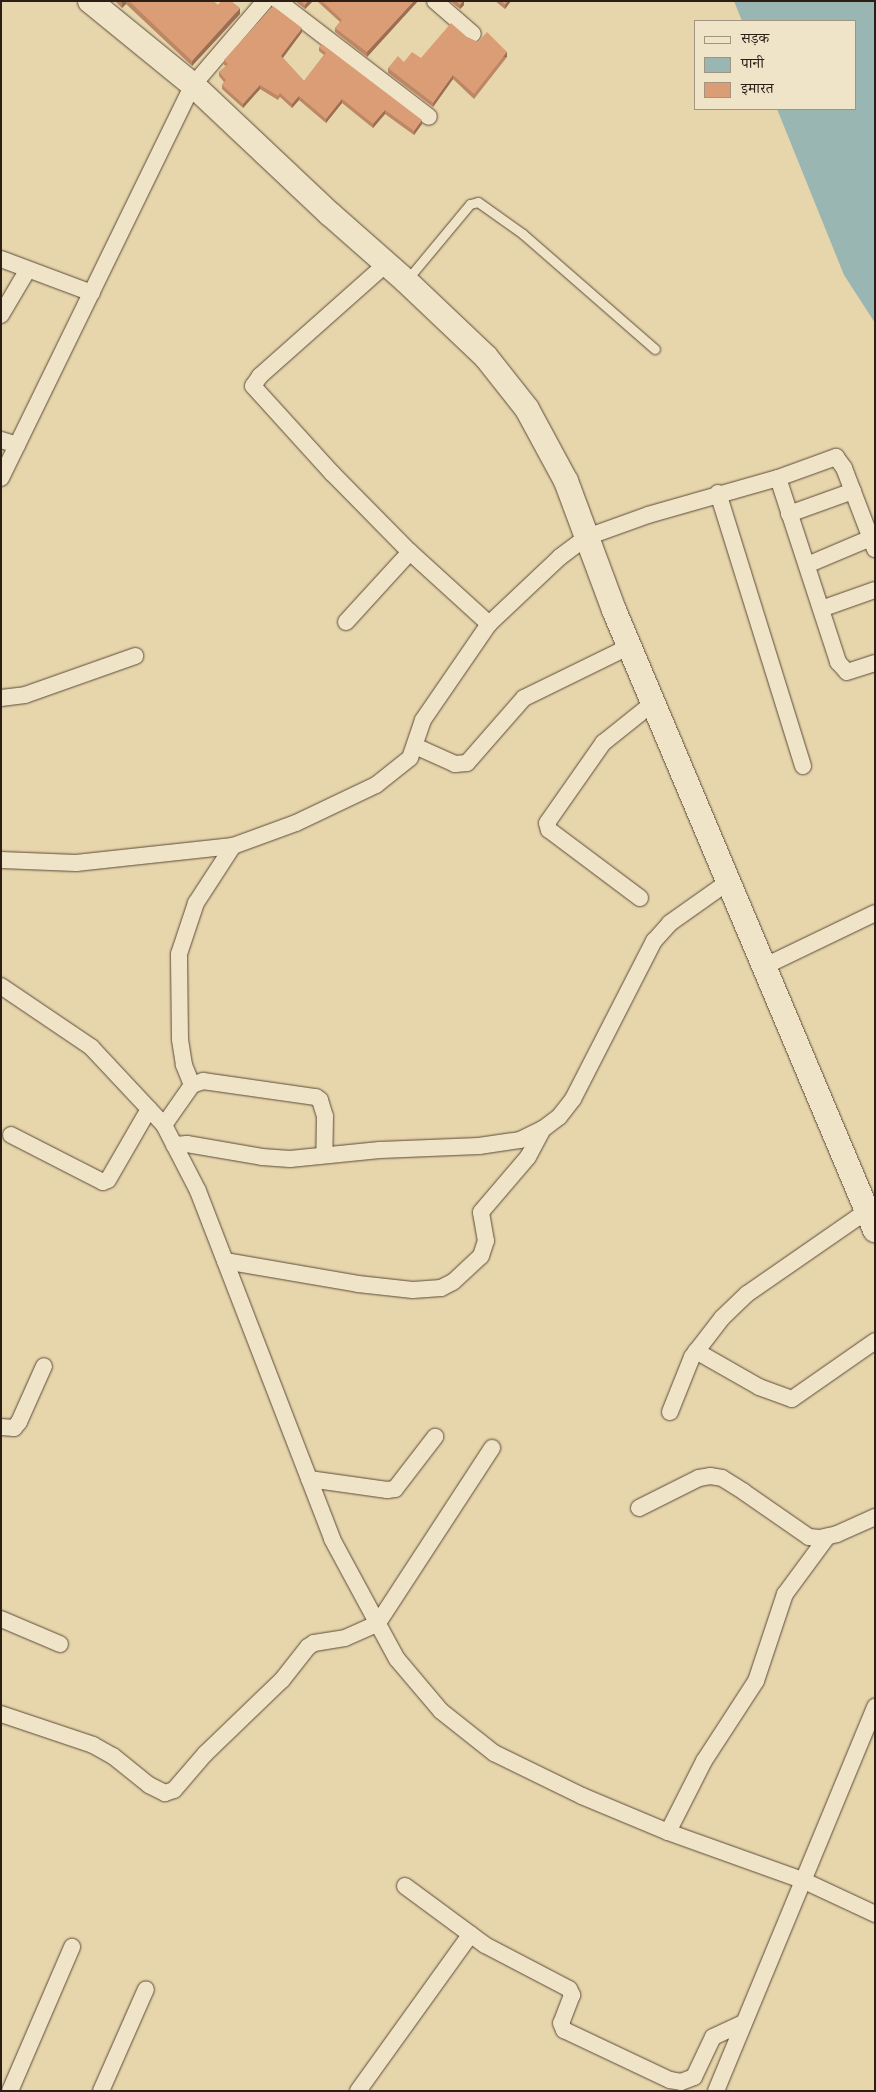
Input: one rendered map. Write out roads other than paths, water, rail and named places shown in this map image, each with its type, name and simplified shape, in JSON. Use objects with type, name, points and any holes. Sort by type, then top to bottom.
[{"type":"main road","points":[[90,1],[193,85],[406,281],[486,357],[527,409],[566,481],[653,703],[871,1220]]},
{"type":"street","points":[[1,478],[193,85],[265,1]]},
{"type":"street","points":[[278,1],[429,117]]},
{"type":"street","points":[[435,1],[473,34]]},
{"type":"street","points":[[1,259],[27,271],[92,293]]},
{"type":"street","points":[[386,264],[253,383],[332,473],[410,552],[489,624]]},
{"type":"street","points":[[1,315],[27,271]]},
{"type":"street","points":[[1,440],[17,445]]},
{"type":"street","points":[[1,860],[76,863],[172,855],[233,846],[296,823],[376,785],[401,768],[415,746],[423,720],[489,624],[560,557],[587,537],[718,493],[778,478],[836,457],[853,491],[873,544],[807,566]]},
{"type":"street","points":[[778,478],[842,670],[853,671],[875,663]]},
{"type":"street","points":[[789,514],[853,491]]},
{"type":"street","points":[[718,493],[803,766]]},
{"type":"street","points":[[346,622],[410,552]]},
{"type":"street","points":[[821,609],[875,590]]},
{"type":"street","points":[[415,746],[455,764],[467,763],[524,698],[630,646]]},
{"type":"street","points":[[1,698],[25,695],[135,656]]},
{"type":"street","points":[[640,898],[549,830],[546,823],[603,744],[653,703]]},
{"type":"street","points":[[192,1086],[184,1065],[180,1039],[179,954],[196,903],[233,846]]},
{"type":"street","points":[[174,1145],[196,1145],[262,1157],[479,1146],[520,1140],[543,1129],[559,1116],[573,1099],[654,941],[670,923],[728,882]]},
{"type":"street","points":[[763,967],[875,913]]},
{"type":"street","points":[[1,986],[91,1047],[164,1125],[198,1191],[332,1539],[396,1659],[441,1711],[494,1753],[582,1796],[668,1832],[802,1880],[875,1914]]},
{"type":"street","points":[[164,1125],[192,1086],[203,1081],[316,1097],[320,1100],[325,1116],[324,1155]]},
{"type":"street","points":[[11,1135],[103,1182],[108,1180],[149,1109]]},
{"type":"street","points":[[225,1261],[358,1284],[413,1290],[441,1288],[453,1282],[481,1256],[486,1242],[481,1212],[528,1157],[543,1129]]},
{"type":"street","points":[[670,1412],[696,1351],[722,1318],[747,1294],[871,1220]]},
{"type":"street","points":[[696,1351],[759,1387],[792,1399],[875,1341]]},
{"type":"street","points":[[1,1427],[14,1428],[19,1422],[44,1366]]},
{"type":"street","points":[[309,1479],[387,1490],[395,1489],[435,1437]]},
{"type":"street","points":[[1,1714],[106,1751],[136,1776],[168,1792],[282,1680],[314,1643],[345,1638],[378,1623],[492,1448]]},
{"type":"street","points":[[639,1508],[699,1478],[710,1476],[722,1478],[809,1537],[826,1537],[875,1517]]},
{"type":"street","points":[[668,1832],[704,1761],[756,1681],[785,1594],[826,1537]]},
{"type":"street","points":[[1,1619],[60,1644]]},
{"type":"street","points":[[716,2091],[741,2024],[875,1707]]},
{"type":"street","points":[[405,1886],[471,1934],[569,1988],[572,1995],[561,2023],[564,2030],[670,2080],[681,2082],[694,2078],[713,2037],[741,2024]]},
{"type":"street","points":[[358,2091],[471,1934]]},
{"type":"street","points":[[10,2091],[72,1948]]},
{"type":"street","points":[[101,2091],[146,1989]]},
{"type":"lane","points":[[406,281],[470,204],[478,202],[523,234],[656,349]]},
{"type":"water","points":[[734,1],[875,1],[875,323],[844,275],[777,110],[856,110],[856,20],[742,20]]}]
